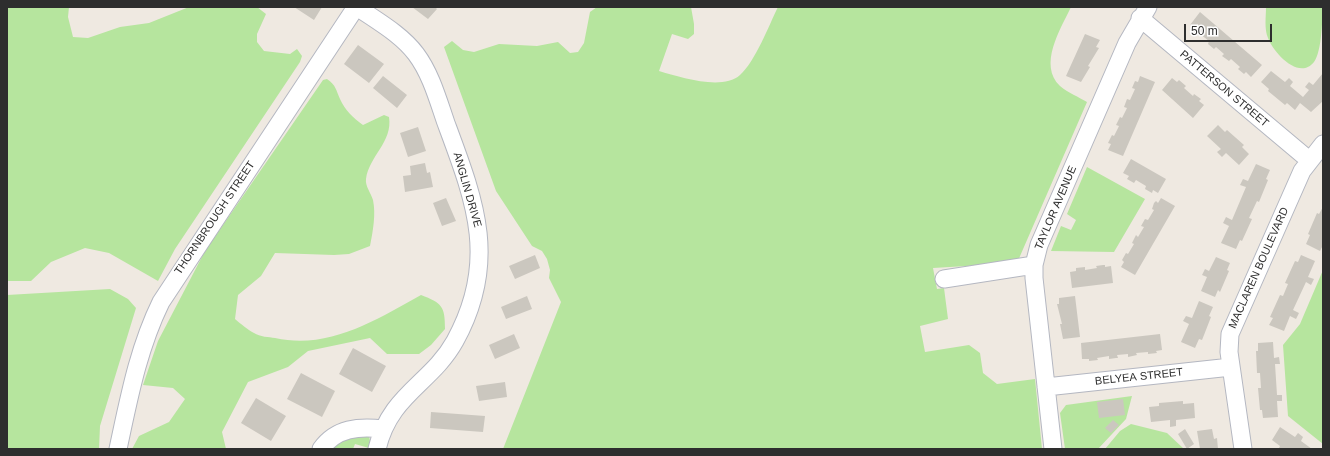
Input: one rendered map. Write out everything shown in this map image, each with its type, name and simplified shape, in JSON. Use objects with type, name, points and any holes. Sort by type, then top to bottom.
[{"type":"street","name":"ANGLIN DRIVE","points":[[356,7],[410,46],[424,66],[461,162],[476,214],[480,244],[476,284],[471,304],[455,341],[439,364],[400,401],[383,429],[376,449]]},
{"type":"street","name":"THORNBROUGH STREET","points":[[118,449],[134,372],[148,327],[161,302],[356,7]]},
{"type":"street","name":"PATTERSON STREET","points":[[1144,12],[1309,160]]},
{"type":"street","name":"TAYLOR AVENUE","points":[[1053,449],[1034,278],[1034,265],[1039,245],[1127,43],[1144,12]]},
{"type":"street","name":"MACLAREN BOULEVARD","points":[[1243,449],[1231,367],[1229,348],[1230,334],[1302,171],[1309,160],[1323,144]]},
{"type":"street","points":[[944,279],[1034,265]]},
{"type":"street","name":"BELYEA STREET","points":[[1046,387],[1231,367]]},
{"type":"street","points":[[321,449],[329,439],[342,431],[366,427],[383,429]]},
{"type":"green space","points":[[7,7],[69,7],[68,17],[73,37],[88,38],[120,27],[149,23],[189,7],[257,7],[266,14],[257,34],[257,42],[264,51],[290,54],[297,49],[302,56],[300,62],[175,249],[158,281],[109,253],[85,248],[51,262],[31,281],[7,281]]},
{"type":"green space","points":[[597,7],[691,7],[694,34],[688,39],[672,34],[659,71],[689,79],[723,82],[732,80],[746,69],[756,53],[778,7],[1071,7],[1053,47],[1051,68],[1054,78],[1060,86],[1087,102],[1017,263],[933,268],[937,289],[944,288],[948,319],[920,326],[925,352],[969,345],[980,353],[983,373],[997,384],[1035,379],[1042,449],[503,449],[561,302],[549,278],[550,270],[547,259],[542,251],[532,246],[496,191],[444,47],[452,41],[463,50],[474,52],[499,44],[537,46],[558,42],[570,53],[578,52],[584,43],[590,12]]},
{"type":"green space","points":[[1266,7],[1323,7],[1319,51],[1314,62],[1308,67],[1301,68],[1294,66],[1281,57],[1275,50],[1267,34]]},
{"type":"green space","points":[[327,79],[334,86],[347,110],[363,125],[384,115],[389,117],[388,134],[371,163],[366,179],[367,187],[373,200],[374,211],[370,246],[349,254],[334,255],[275,253],[261,276],[238,295],[235,319],[249,330],[262,336],[295,341],[314,340],[333,336],[369,323],[421,295],[434,300],[441,306],[444,315],[445,329],[431,345],[419,354],[387,354],[370,338],[308,351],[288,367],[248,382],[222,432],[226,449],[132,449],[139,436],[169,422],[185,399],[173,388],[143,385],[158,341],[205,251],[323,80]]},
{"type":"green space","points":[[1087,167],[1145,199],[1114,252],[1051,251],[1061,226],[1071,230],[1076,220],[1067,214]]},
{"type":"green space","points":[[1323,270],[1323,444],[1288,416],[1283,345],[1300,324]]},
{"type":"green space","points":[[110,289],[128,299],[136,308],[100,426],[99,449],[7,449],[7,295]]},
{"type":"green space","points":[[1132,396],[1126,419],[1098,449],[1065,449],[1060,413],[1066,405]]},
{"type":"green space","points":[[1131,424],[1167,433],[1184,449],[1105,449],[1120,431]]},
{"type":"green space","points":[[344,436],[369,436],[369,448],[355,444],[353,449],[327,449]]},
{"type":"building","points":[[294,7],[322,7],[314,20]]},
{"type":"building","points":[[412,7],[435,7],[437,9],[428,19]]},
{"type":"building","points":[[1200,12],[1262,65],[1251,77],[1246,72],[1244,74],[1238,69],[1240,67],[1231,59],[1229,61],[1222,56],[1224,54],[1216,47],[1214,49],[1208,44],[1209,41],[1200,34],[1199,36],[1192,30],[1194,28],[1190,25]]},
{"type":"building","points":[[1085,34],[1100,40],[1096,47],[1099,48],[1088,66],[1090,67],[1081,82],[1066,76]]},
{"type":"building","points":[[358,45],[384,64],[369,83],[344,64]]},
{"type":"building","points":[[1271,71],[1285,82],[1289,78],[1293,82],[1290,86],[1303,97],[1309,90],[1305,87],[1309,82],[1313,85],[1323,73],[1323,101],[1311,112],[1300,103],[1295,110],[1287,103],[1285,105],[1268,91],[1269,89],[1261,82]]},
{"type":"building","points":[[383,76],[407,95],[397,108],[373,88]]},
{"type":"building","points":[[1140,76],[1155,82],[1123,156],[1108,150],[1111,144],[1108,143],[1112,135],[1114,136],[1119,126],[1116,125],[1120,117],[1122,118],[1127,108],[1124,107],[1127,99],[1130,100],[1135,89],[1132,88],[1135,81],[1138,82]]},
{"type":"building","points":[[1172,78],[1177,82],[1179,80],[1186,86],[1184,88],[1193,96],[1194,94],[1201,99],[1199,101],[1204,105],[1193,118],[1162,90]]},
{"type":"building","points":[[1218,125],[1225,132],[1227,130],[1244,145],[1242,147],[1249,154],[1239,165],[1226,153],[1222,157],[1217,152],[1221,149],[1207,136]]},
{"type":"building","points":[[418,127],[426,151],[408,157],[400,133]]},
{"type":"building","points":[[1131,159],[1166,179],[1158,193],[1153,190],[1152,193],[1145,189],[1146,186],[1136,180],[1134,183],[1127,179],[1129,176],[1123,173]]},
{"type":"building","points":[[425,163],[427,173],[430,172],[433,187],[405,192],[403,176],[411,175],[410,166]]},
{"type":"building","points":[[1256,164],[1270,170],[1266,179],[1268,180],[1259,202],[1257,201],[1249,218],[1252,219],[1242,241],[1240,240],[1236,249],[1221,243],[1229,226],[1223,223],[1226,217],[1232,220],[1246,187],[1240,185],[1243,179],[1248,181]]},
{"type":"building","points":[[446,198],[456,221],[442,226],[433,203]]},
{"type":"building","points":[[1161,198],[1175,206],[1135,275],[1121,267],[1124,262],[1122,260],[1134,244],[1132,243],[1136,235],[1138,237],[1144,227],[1141,226],[1145,219],[1148,220],[1154,210],[1152,209],[1154,203],[1156,201],[1158,203]]},
{"type":"building","points":[[1323,207],[1323,245],[1320,251],[1306,244],[1310,235],[1308,234],[1317,213],[1319,214]]},
{"type":"building","points":[[535,255],[540,268],[515,279],[509,266]]},
{"type":"building","points":[[1301,255],[1315,261],[1308,277],[1314,279],[1311,285],[1306,282],[1293,310],[1299,313],[1296,319],[1290,316],[1284,331],[1269,325],[1273,318],[1270,317],[1280,295],[1283,296],[1288,284],[1285,283],[1295,261],[1298,262]]},
{"type":"building","points":[[1216,257],[1230,263],[1227,270],[1229,271],[1220,292],[1218,290],[1215,297],[1201,291],[1207,277],[1202,275],[1205,269],[1209,271]]},
{"type":"building","points":[[1105,265],[1105,267],[1111,266],[1113,283],[1072,288],[1070,272],[1076,271],[1076,268],[1085,267],[1085,270],[1097,268],[1096,266]]},
{"type":"building","points":[[527,296],[532,309],[506,319],[501,307]]},
{"type":"building","points":[[1075,296],[1080,337],[1063,339],[1060,324],[1062,324],[1057,304],[1059,304],[1059,298]]},
{"type":"building","points":[[1199,301],[1213,307],[1209,316],[1211,317],[1202,340],[1199,339],[1195,348],[1181,342],[1189,324],[1183,321],[1186,316],[1192,318]]},
{"type":"building","points":[[514,334],[520,348],[495,359],[489,345]]},
{"type":"building","points":[[1160,334],[1162,350],[1156,351],[1157,353],[1136,353],[1137,355],[1128,357],[1128,354],[1117,355],[1118,358],[1109,359],[1109,356],[1097,358],[1098,360],[1089,361],[1089,359],[1082,359],[1081,343]]},
{"type":"building","points":[[1273,342],[1274,358],[1279,357],[1280,364],[1275,364],[1277,395],[1282,395],[1282,401],[1277,401],[1278,417],[1263,418],[1262,410],[1260,410],[1258,388],[1261,388],[1260,373],[1257,373],[1256,351],[1258,351],[1258,343]]},
{"type":"building","points":[[353,348],[386,366],[372,392],[339,374]]},
{"type":"building","points":[[301,373],[335,391],[322,417],[287,399]]},
{"type":"building","points":[[505,382],[507,397],[479,401],[476,386]]},
{"type":"building","points":[[256,398],[286,416],[271,441],[241,423]]},
{"type":"building","points":[[1123,399],[1125,415],[1099,418],[1097,402]]},
{"type":"building","points":[[1183,401],[1183,404],[1194,403],[1195,418],[1176,420],[1176,426],[1170,427],[1170,420],[1151,422],[1149,407],[1159,406],[1159,403]]},
{"type":"building","points":[[431,412],[485,416],[483,432],[430,428]]},
{"type":"building","points":[[1113,420],[1119,425],[1111,433],[1105,428]]},
{"type":"building","points":[[1280,427],[1295,437],[1298,433],[1303,437],[1301,441],[1312,449],[1279,448],[1280,446],[1272,440]]},
{"type":"building","points":[[1185,429],[1194,444],[1187,449],[1178,434]]},
{"type":"building","points":[[1212,429],[1214,439],[1217,438],[1218,449],[1200,449],[1197,431]]}]
